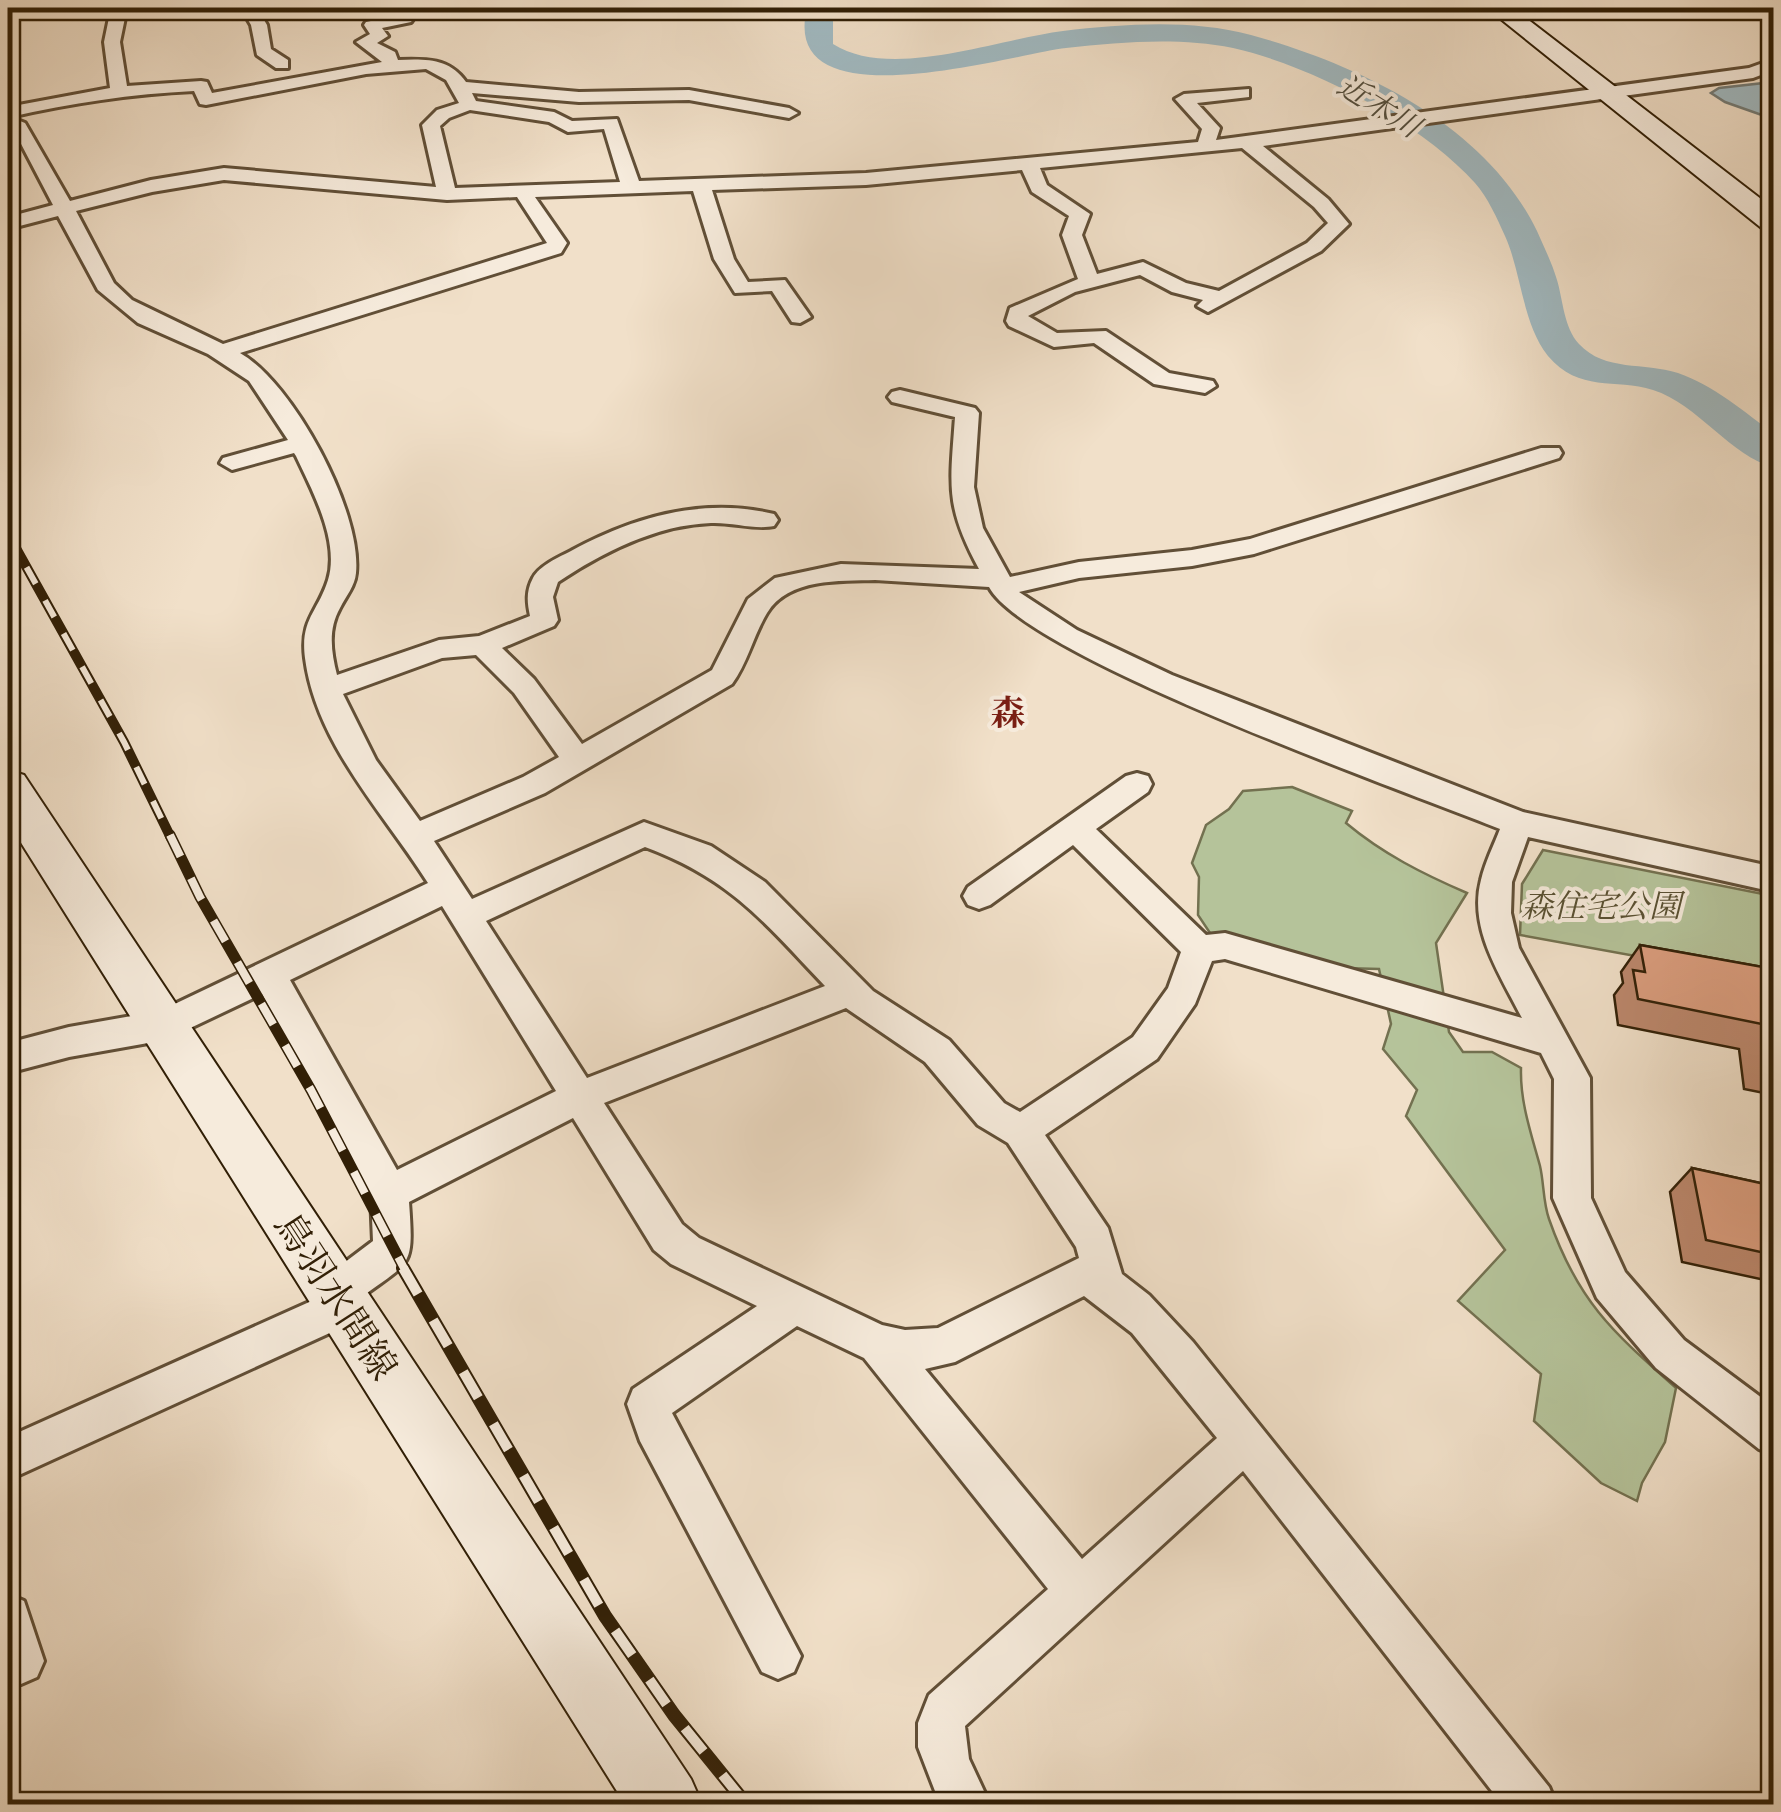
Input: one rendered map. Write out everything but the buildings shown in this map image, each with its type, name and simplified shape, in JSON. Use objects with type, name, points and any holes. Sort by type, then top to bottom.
[{"type":"street","points":[[8,11],[35,8]]},
{"type":"street","points":[[119,8],[110,35],[110,56],[119,92]]},
{"type":"street","points":[[249,8],[256,15],[263,51],[282,64]]},
{"type":"street","points":[[392,67],[388,56],[364,42],[380,36],[372,25],[405,19],[398,8]]},
{"type":"street","points":[[1499,8],[1774,224]]},
{"type":"street","points":[[8,112],[75,96],[201,86],[206,100],[428,64],[442,67],[466,96],[554,117],[568,127],[612,123],[631,188]]},
{"type":"street","points":[[8,223],[192,177],[224,174],[447,194],[866,179],[1352,130],[1753,73],[1774,64]]},
{"type":"street","points":[[1205,147],[1211,128],[1184,100],[1244,93]]},
{"type":"street","points":[[447,194],[432,125],[466,96],[689,95],[789,113]]},
{"type":"street","points":[[8,122],[28,140],[105,286],[122,306],[148,322],[243,364],[273,393],[338,528],[343,574],[316,629],[319,658],[352,747],[380,794],[415,836],[668,1237],[685,1251],[878,1344],[906,1350],[941,1348],[1081,1276],[1104,1283],[1123,1295],[1246,1440],[1532,1804]]},
{"type":"street","points":[[1204,386],[1162,379],[1098,336],[1054,340],[1017,321],[1018,313],[1068,288],[1143,268],[1214,302],[1314,247],[1338,224],[1321,203],[1246,143]]},
{"type":"street","points":[[1030,164],[1039,188],[1080,214],[1072,236],[1090,284]]},
{"type":"street","points":[[701,186],[724,259],[742,289],[778,284],[800,317]]},
{"type":"street","points":[[221,352],[554,249],[557,244],[522,191]]},
{"type":"street","points":[[900,398],[968,413],[962,486],[970,528],[1007,596],[1067,636],[1162,682],[1518,823],[1774,880]]},
{"type":"street","points":[[232,463],[299,444]]},
{"type":"street","points":[[415,836],[534,785],[722,676],[736,661],[755,608],[781,585],[831,572],[999,583],[1119,563],[1192,558],[1254,546],[1550,453]]},
{"type":"street","points":[[329,688],[439,649],[483,645],[544,620],[540,598],[546,578],[608,544],[683,519],[718,514],[765,520]]},
{"type":"street","points":[[483,645],[524,686],[577,760]]},
{"type":"street","points":[[979,896],[1138,784]]},
{"type":"street","name":"鳥羽水間線","points":[[8,786],[666,1804]]},
{"type":"street","points":[[1518,823],[1496,882],[1495,913],[1503,949],[1572,1078],[1572,1198],[1611,1285],[1670,1354],[1774,1434]]},
{"type":"street","points":[[1075,828],[1199,949]]},
{"type":"street","points":[[8,1058],[165,1026],[268,972],[644,834],[700,855],[754,891],[851,991],[938,1051],[991,1114],[1021,1131],[1094,1241],[1104,1283]]},
{"type":"street","points":[[1199,949],[1224,946],[1554,1042]]},
{"type":"street","points":[[1021,1131],[1145,1048],[1183,994],[1199,949]]},
{"type":"street","points":[[8,1459],[338,1300],[393,1250],[390,1192],[296,1030],[268,972]]},
{"type":"street","points":[[390,1192],[578,1098],[851,991]]},
{"type":"street","points":[[778,1656],[655,1426],[648,1404],[796,1303]]},
{"type":"street","points":[[878,1344],[1079,1591]]},
{"type":"street","points":[[966,1804],[948,1766],[939,1726],[946,1712],[1246,1440]]},
{"type":"street","points":[[8,1617],[21,1660]]},
{"type":"green space","points":[[1292,787],[1352,811],[1346,823],[1374,844],[1467,893],[1436,943],[1449,1032],[1463,1052],[1492,1052],[1521,1068],[1524,1105],[1547,1213],[1572,1273],[1616,1332],[1676,1388],[1665,1442],[1642,1483],[1637,1501],[1601,1483],[1534,1421],[1541,1374],[1458,1301],[1505,1250],[1406,1116],[1417,1090],[1383,1049],[1391,1024],[1379,969],[1342,968],[1220,948],[1198,915],[1199,877],[1192,863],[1206,825],[1229,809],[1243,791]]},
{"type":"green space","name":"森住宅公園","points":[[1543,850],[1773,896],[1773,981],[1520,935],[1522,884]]},
{"type":"water","points":[[1773,82],[1773,119],[1711,93],[1719,88]]},
{"type":"waterway","name":"近木川","points":[[820,8],[820,47],[844,62],[871,67],[938,62],[1061,40],[1176,33],[1244,42],[1319,69],[1434,132],[1486,176],[1521,233],[1536,270],[1550,326],[1567,354],[1594,371],[1667,382],[1722,415],[1774,455]]},
{"type":"railway","points":[[8,534],[124,742],[171,838]]},
{"type":"railway","points":[[170,835],[200,897],[311,1090],[405,1270]]},
{"type":"railway","points":[[403,1268],[605,1616],[674,1715],[746,1804]]},
{"type":"district","name":"森","points":[[1008,713]]}]
